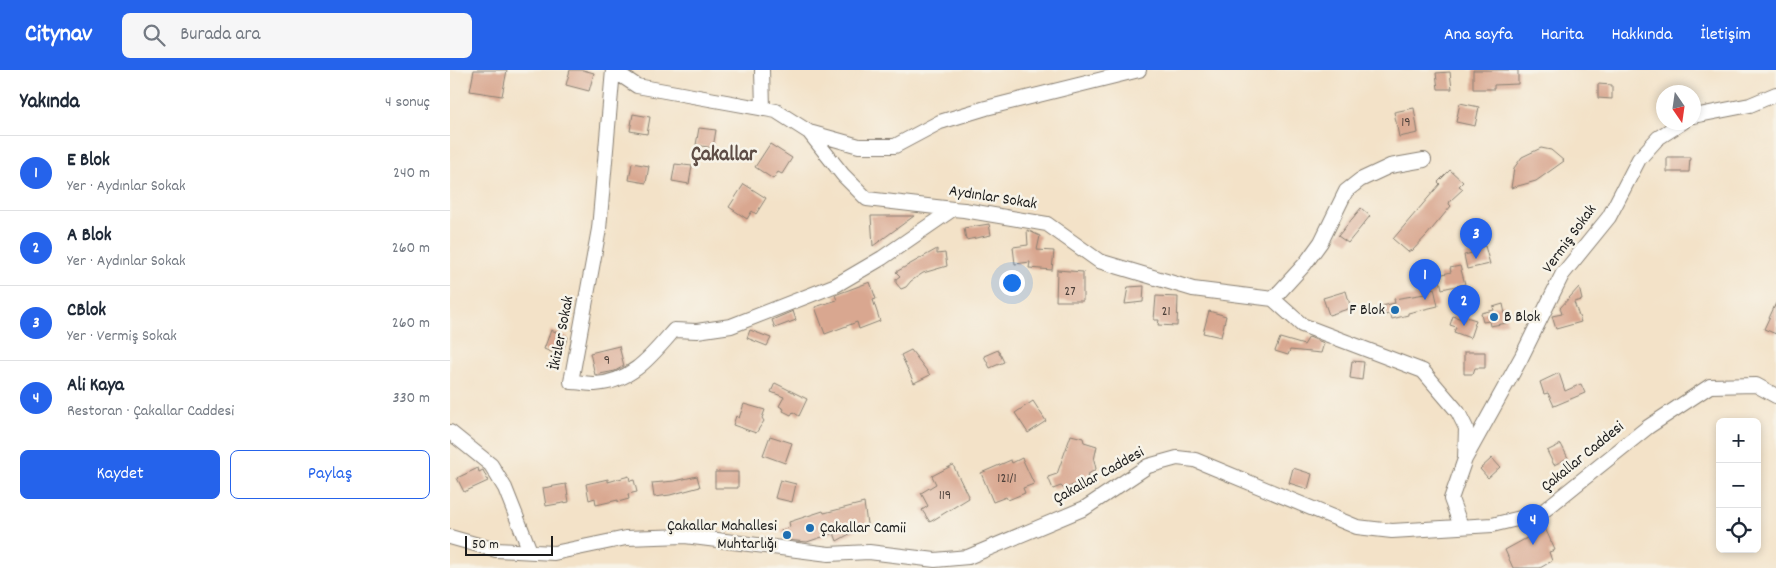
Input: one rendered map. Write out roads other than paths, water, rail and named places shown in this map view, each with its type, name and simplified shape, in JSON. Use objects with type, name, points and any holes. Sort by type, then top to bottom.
[{"type":"street","name":"Aydınlar Sokak","points":[[613,70],[638,86],[776,111],[809,132],[843,175],[868,199],[953,208],[1047,224],[1099,260],[1193,289],[1273,299]]},
{"type":"street","name":"İkizler Sokak","points":[[613,70],[598,229],[571,382],[596,384],[622,377],[644,365],[674,330],[697,331],[731,326],[836,285],[882,258],[953,208]]},
{"type":"street","points":[[762,70],[763,109]]},
{"type":"street","points":[[809,132],[859,146],[895,146],[940,122],[958,116],[1026,97],[1139,70]]},
{"type":"street","points":[[1701,115],[1750,105],[1776,94]]},
{"type":"street","name":"Vermiş Sokak","points":[[1461,526],[1450,499],[1465,459],[1521,358],[1562,275],[1609,218],[1639,159],[1658,138],[1670,130]]},
{"type":"street","points":[[1424,160],[1390,166],[1360,180],[1346,191],[1321,242],[1305,264],[1273,299],[1302,325],[1423,371],[1458,412],[1466,428],[1465,459]]},
{"type":"street","name":"Çakallar Caddesi","points":[[450,537],[496,550],[554,552],[626,538],[685,536],[829,554],[869,552],[936,560],[968,557],[1084,508],[1148,466],[1177,458],[1195,460],[1357,527],[1392,531],[1492,525],[1541,513],[1648,427],[1710,386],[1756,384],[1776,396]]},
{"type":"street","points":[[450,432],[491,465],[505,488],[530,551]]},
{"type":"place","name":"CBlok","points":[[1476,259]]},
{"type":"place","name":"E Blok","points":[[1425,300]]},
{"type":"place","name":"F Blok","points":[[1395,310]]},
{"type":"place","name":"B Blok","points":[[1494,317]]},
{"type":"place","name":"A Blok","points":[[1464,326]]},
{"type":"place","name":"Çakallar Camii","points":[[810,528]]},
{"type":"place","name":"Çakallar Mahallesi Muhtarlığı","points":[[787,535]]},
{"type":"place","name":"Ali Kaya","points":[[1533,545]]},
{"type":"district","name":"Çakallar","points":[[724,156]]}]
